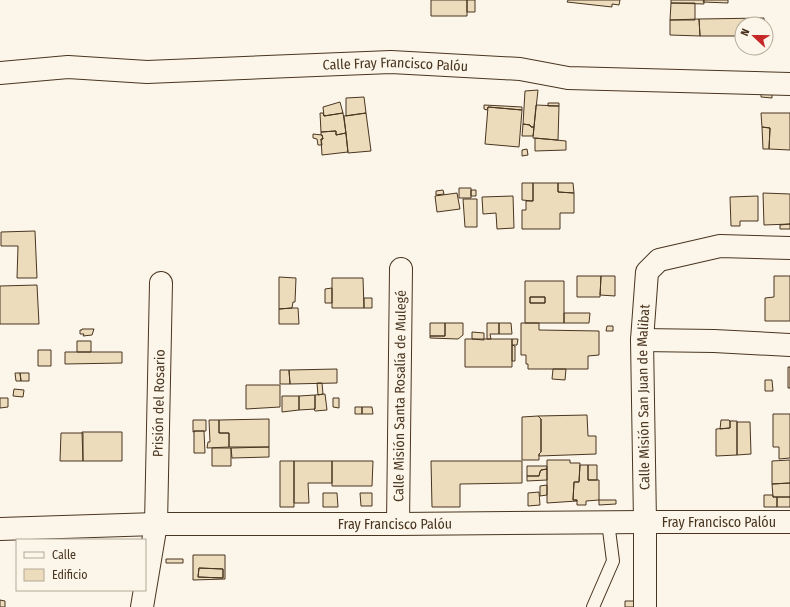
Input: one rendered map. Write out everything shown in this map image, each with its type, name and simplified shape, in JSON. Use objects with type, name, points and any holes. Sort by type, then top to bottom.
[{"type":"street","name":"Calle Fray Francisco Palóu","points":[[0,73],[68,67],[147,72],[390,62],[520,68],[568,78],[790,84]]},
{"type":"street","name":"Calle Misión San Juan de Malibat","points":[[646,607],[642,340],[647,272],[659,260],[720,246],[790,248]]},
{"type":"street","name":"Calle Misión Santa Rosalía de Mulegé","points":[[398,524],[401,269]]},
{"type":"street","name":"Prisión del Rosario","points":[[146,583],[156,524],[161,283]]},
{"type":"street","points":[[642,340],[714,341],[790,345]]},
{"type":"street","name":"Fray Francisco Palóu","points":[[0,529],[156,524],[790,522]]},
{"type":"street","name":"Prisión del Rosario","points":[[142,607],[145,591]]},
{"type":"lane","points":[[593,607],[613,561],[608,522]]},
{"type":"building","points":[[431,0],[467,0],[467,16],[431,16]]},
{"type":"building","points":[[467,0],[475,0],[475,12],[467,12]]},
{"type":"building","points":[[568,0],[620,0],[619,5],[612,4],[612,7],[567,2]]},
{"type":"building","points":[[671,0],[704,0],[704,4],[671,3]]},
{"type":"building","points":[[704,0],[728,0],[728,3],[703,2]]},
{"type":"building","points":[[671,3],[695,3],[695,20],[670,20]]},
{"type":"building","points":[[734,18],[734,36],[700,36],[699,19]]},
{"type":"building","points":[[699,19],[700,36],[670,35],[670,20]]},
{"type":"building","points":[[538,90],[534,127],[531,127],[530,125],[523,124],[525,91]]},
{"type":"building","points":[[761,92],[772,92],[772,98],[761,97]]},
{"type":"building","points":[[364,97],[366,113],[346,116],[346,98]]},
{"type":"building","points":[[340,102],[343,113],[324,116],[323,107]]},
{"type":"building","points":[[548,103],[559,103],[559,106],[548,106]]},
{"type":"building","points":[[484,105],[522,107],[522,110],[488,107],[487,110],[484,109]]},
{"type":"building","points":[[536,105],[559,106],[558,140],[533,138]]},
{"type":"building","points":[[488,107],[522,110],[519,147],[485,144]]},
{"type":"building","points":[[320,113],[323,113],[324,116],[343,113],[346,133],[336,135],[336,131],[321,132]]},
{"type":"building","points":[[366,113],[371,151],[348,153],[344,116]]},
{"type":"building","points":[[761,113],[790,113],[790,150],[769,149],[770,128],[762,127]]},
{"type":"building","points":[[523,124],[534,127],[533,136],[522,136]]},
{"type":"building","points":[[762,127],[770,128],[769,149],[763,149]]},
{"type":"building","points":[[336,131],[336,135],[346,133],[348,152],[322,155],[321,139],[323,139],[321,132]]},
{"type":"building","points":[[313,134],[322,135],[322,145],[318,145],[317,139],[313,138]]},
{"type":"building","points":[[535,138],[566,141],[566,150],[535,151]]},
{"type":"building","points":[[527,149],[528,155],[522,156],[522,150]]},
{"type":"building","points":[[522,183],[533,183],[533,201],[522,200]]},
{"type":"building","points":[[533,183],[558,183],[558,192],[574,193],[574,213],[560,213],[560,229],[522,229],[522,210],[526,210],[526,201],[533,201]]},
{"type":"building","points":[[558,183],[573,183],[574,193],[558,192]]},
{"type":"building","points":[[459,188],[471,188],[471,198],[459,198]]},
{"type":"building","points":[[443,190],[444,194],[436,195],[436,191]]},
{"type":"building","points":[[471,190],[476,190],[476,196],[471,196]]},
{"type":"building","points":[[457,193],[460,209],[437,212],[435,196]]},
{"type":"building","points":[[763,193],[790,194],[790,224],[764,225]]},
{"type":"building","points":[[513,196],[514,228],[497,229],[496,213],[483,214],[482,197]]},
{"type":"building","points":[[758,196],[758,221],[740,221],[740,226],[731,226],[730,197]]},
{"type":"building","points":[[463,199],[477,199],[477,227],[465,227]]},
{"type":"building","points":[[790,224],[790,229],[780,229],[780,225]]},
{"type":"building","points":[[35,231],[37,278],[17,278],[18,246],[1,246],[1,232]]},
{"type":"building","points":[[577,276],[601,276],[600,297],[577,297]]},
{"type":"building","points":[[601,276],[615,276],[615,296],[600,295]]},
{"type":"building","points":[[774,276],[790,276],[790,321],[765,321],[765,298],[774,297]]},
{"type":"building","points":[[279,277],[296,278],[295,302],[293,302],[292,308],[279,309]]},
{"type":"building","points":[[332,278],[363,278],[364,308],[332,308]]},
{"type":"building","points":[[525,281],[564,281],[564,323],[525,323]],"holes":[[[530,297],[545,297],[545,303],[530,303]]]},
{"type":"building","points":[[37,285],[39,324],[0,324],[0,286]]},
{"type":"building","points":[[332,288],[332,303],[325,303],[325,289]]},
{"type":"building","points":[[530,297],[545,297],[545,303],[530,303]]},
{"type":"building","points":[[364,298],[372,298],[372,308],[364,308]]},
{"type":"building","points":[[298,308],[299,324],[279,324],[279,309]]},
{"type":"building","points":[[564,313],[590,313],[589,323],[564,323]]},
{"type":"building","points":[[430,323],[445,323],[445,336],[430,336]]},
{"type":"building","points":[[445,323],[463,323],[463,335],[458,339],[430,338],[430,336],[445,336]]},
{"type":"building","points":[[487,323],[499,323],[499,334],[490,334],[491,339],[487,339]]},
{"type":"building","points":[[499,323],[511,323],[512,334],[499,334]]},
{"type":"building","points":[[521,323],[539,323],[539,330],[599,331],[599,355],[588,356],[588,369],[528,369],[528,364],[526,364],[526,355],[521,355]]},
{"type":"building","points":[[607,326],[613,326],[613,331],[606,331]]},
{"type":"building","points":[[94,329],[92,335],[83,336],[84,334],[80,334],[80,330]]},
{"type":"building","points":[[472,332],[484,333],[484,340],[472,339]]},
{"type":"building","points":[[465,339],[512,339],[512,367],[465,367]]},
{"type":"building","points":[[512,339],[518,339],[517,345],[512,345]]},
{"type":"building","points":[[77,341],[91,341],[91,352],[77,352]]},
{"type":"building","points":[[512,345],[515,346],[515,361],[512,361]]},
{"type":"building","points":[[38,350],[51,350],[51,366],[38,366]]},
{"type":"building","points":[[65,352],[122,352],[122,363],[65,364]]},
{"type":"building","points":[[788,367],[790,367],[790,388],[788,388]]},
{"type":"building","points":[[337,369],[337,383],[290,384],[289,370]]},
{"type":"building","points":[[553,369],[566,369],[565,380],[552,379]]},
{"type":"building","points":[[280,370],[289,370],[290,384],[280,384]]},
{"type":"building","points":[[15,373],[20,373],[21,381],[16,381]]},
{"type":"building","points":[[20,373],[29,373],[29,381],[21,381]]},
{"type":"building","points":[[765,380],[772,380],[773,391],[765,391]]},
{"type":"building","points":[[317,383],[322,383],[323,394],[318,395]]},
{"type":"building","points":[[246,385],[280,385],[280,407],[246,409]]},
{"type":"building","points":[[14,389],[24,390],[23,397],[13,396]]},
{"type":"building","points":[[325,394],[327,410],[315,411],[315,395]]},
{"type":"building","points":[[315,395],[315,409],[299,410],[299,396]]},
{"type":"building","points":[[282,396],[299,396],[299,410],[282,412]]},
{"type":"building","points":[[0,398],[8,398],[8,407],[0,408]]},
{"type":"building","points":[[333,398],[339,398],[339,408],[333,407]]},
{"type":"building","points":[[355,407],[362,407],[362,414],[355,414]]},
{"type":"building","points":[[362,407],[372,407],[373,414],[362,414]]},
{"type":"building","points":[[773,414],[790,414],[790,458],[779,459],[779,447],[773,447]]},
{"type":"building","points":[[587,415],[588,436],[596,436],[596,454],[539,456],[541,452],[541,419],[538,416]]},
{"type":"building","points":[[538,416],[541,419],[541,452],[539,454],[539,460],[522,460],[522,417]]},
{"type":"building","points":[[269,419],[269,447],[229,447],[229,433],[219,433],[219,420]]},
{"type":"building","points":[[193,420],[206,420],[206,431],[193,432]]},
{"type":"building","points":[[209,420],[219,420],[219,433],[229,433],[229,447],[207,448],[208,442],[210,442]]},
{"type":"building","points":[[721,420],[729,420],[730,428],[720,429]]},
{"type":"building","points":[[730,421],[737,421],[737,455],[716,456],[716,429],[730,428]]},
{"type":"building","points":[[737,422],[750,422],[751,454],[737,455]]},
{"type":"building","points":[[194,431],[204,431],[205,453],[194,453]]},
{"type":"building","points":[[82,432],[122,432],[122,461],[83,461]]},
{"type":"building","points":[[61,433],[83,433],[83,461],[60,461]]},
{"type":"building","points":[[269,447],[269,457],[232,458],[231,448]]},
{"type":"building","points":[[212,448],[231,448],[231,466],[212,466]]},
{"type":"building","points":[[547,460],[570,460],[570,463],[580,463],[579,482],[574,482],[573,500],[577,501],[547,503]]},
{"type":"building","points":[[790,460],[790,483],[772,484],[772,461]]},
{"type":"building","points":[[280,461],[294,461],[294,507],[280,507]]},
{"type":"building","points":[[294,461],[332,461],[332,483],[308,483],[309,503],[294,503]]},
{"type":"building","points":[[332,461],[373,461],[372,486],[332,486]]},
{"type":"building","points":[[431,461],[522,461],[522,483],[460,484],[460,507],[432,507]]},
{"type":"building","points":[[580,465],[588,465],[588,480],[599,480],[599,500],[586,501],[586,505],[577,505],[577,500],[573,500],[574,482],[579,482]]},
{"type":"building","points":[[588,465],[597,465],[597,480],[588,480]]},
{"type":"building","points":[[527,466],[547,466],[547,469],[541,470],[539,476],[527,476]]},
{"type":"building","points":[[547,469],[547,480],[527,481],[527,476],[539,476],[541,470]]},
{"type":"building","points":[[790,483],[790,497],[773,497],[772,484]]},
{"type":"building","points":[[547,485],[547,495],[540,496],[540,486]]},
{"type":"building","points":[[539,492],[540,505],[528,506],[528,493]]},
{"type":"building","points":[[323,493],[337,493],[338,507],[323,507]]},
{"type":"building","points":[[360,493],[372,493],[372,506],[361,506]]},
{"type":"building","points":[[764,495],[773,495],[773,497],[777,497],[777,507],[764,507]]},
{"type":"building","points":[[777,497],[790,497],[790,507],[777,507]]},
{"type":"building","points":[[599,500],[616,500],[616,504],[599,505]]},
{"type":"building","points":[[193,555],[225,555],[225,579],[193,580]],"holes":[[[199,568],[223,569],[223,578],[198,577]]]},
{"type":"building","points":[[166,559],[183,559],[183,563],[166,563]]},
{"type":"building","points":[[199,568],[223,569],[223,578],[198,577]]},
{"type":"building","points":[[0,600],[5,601],[5,607],[0,607]]},
{"type":"building","points":[[625,601],[636,601],[636,607],[625,607]]}]
